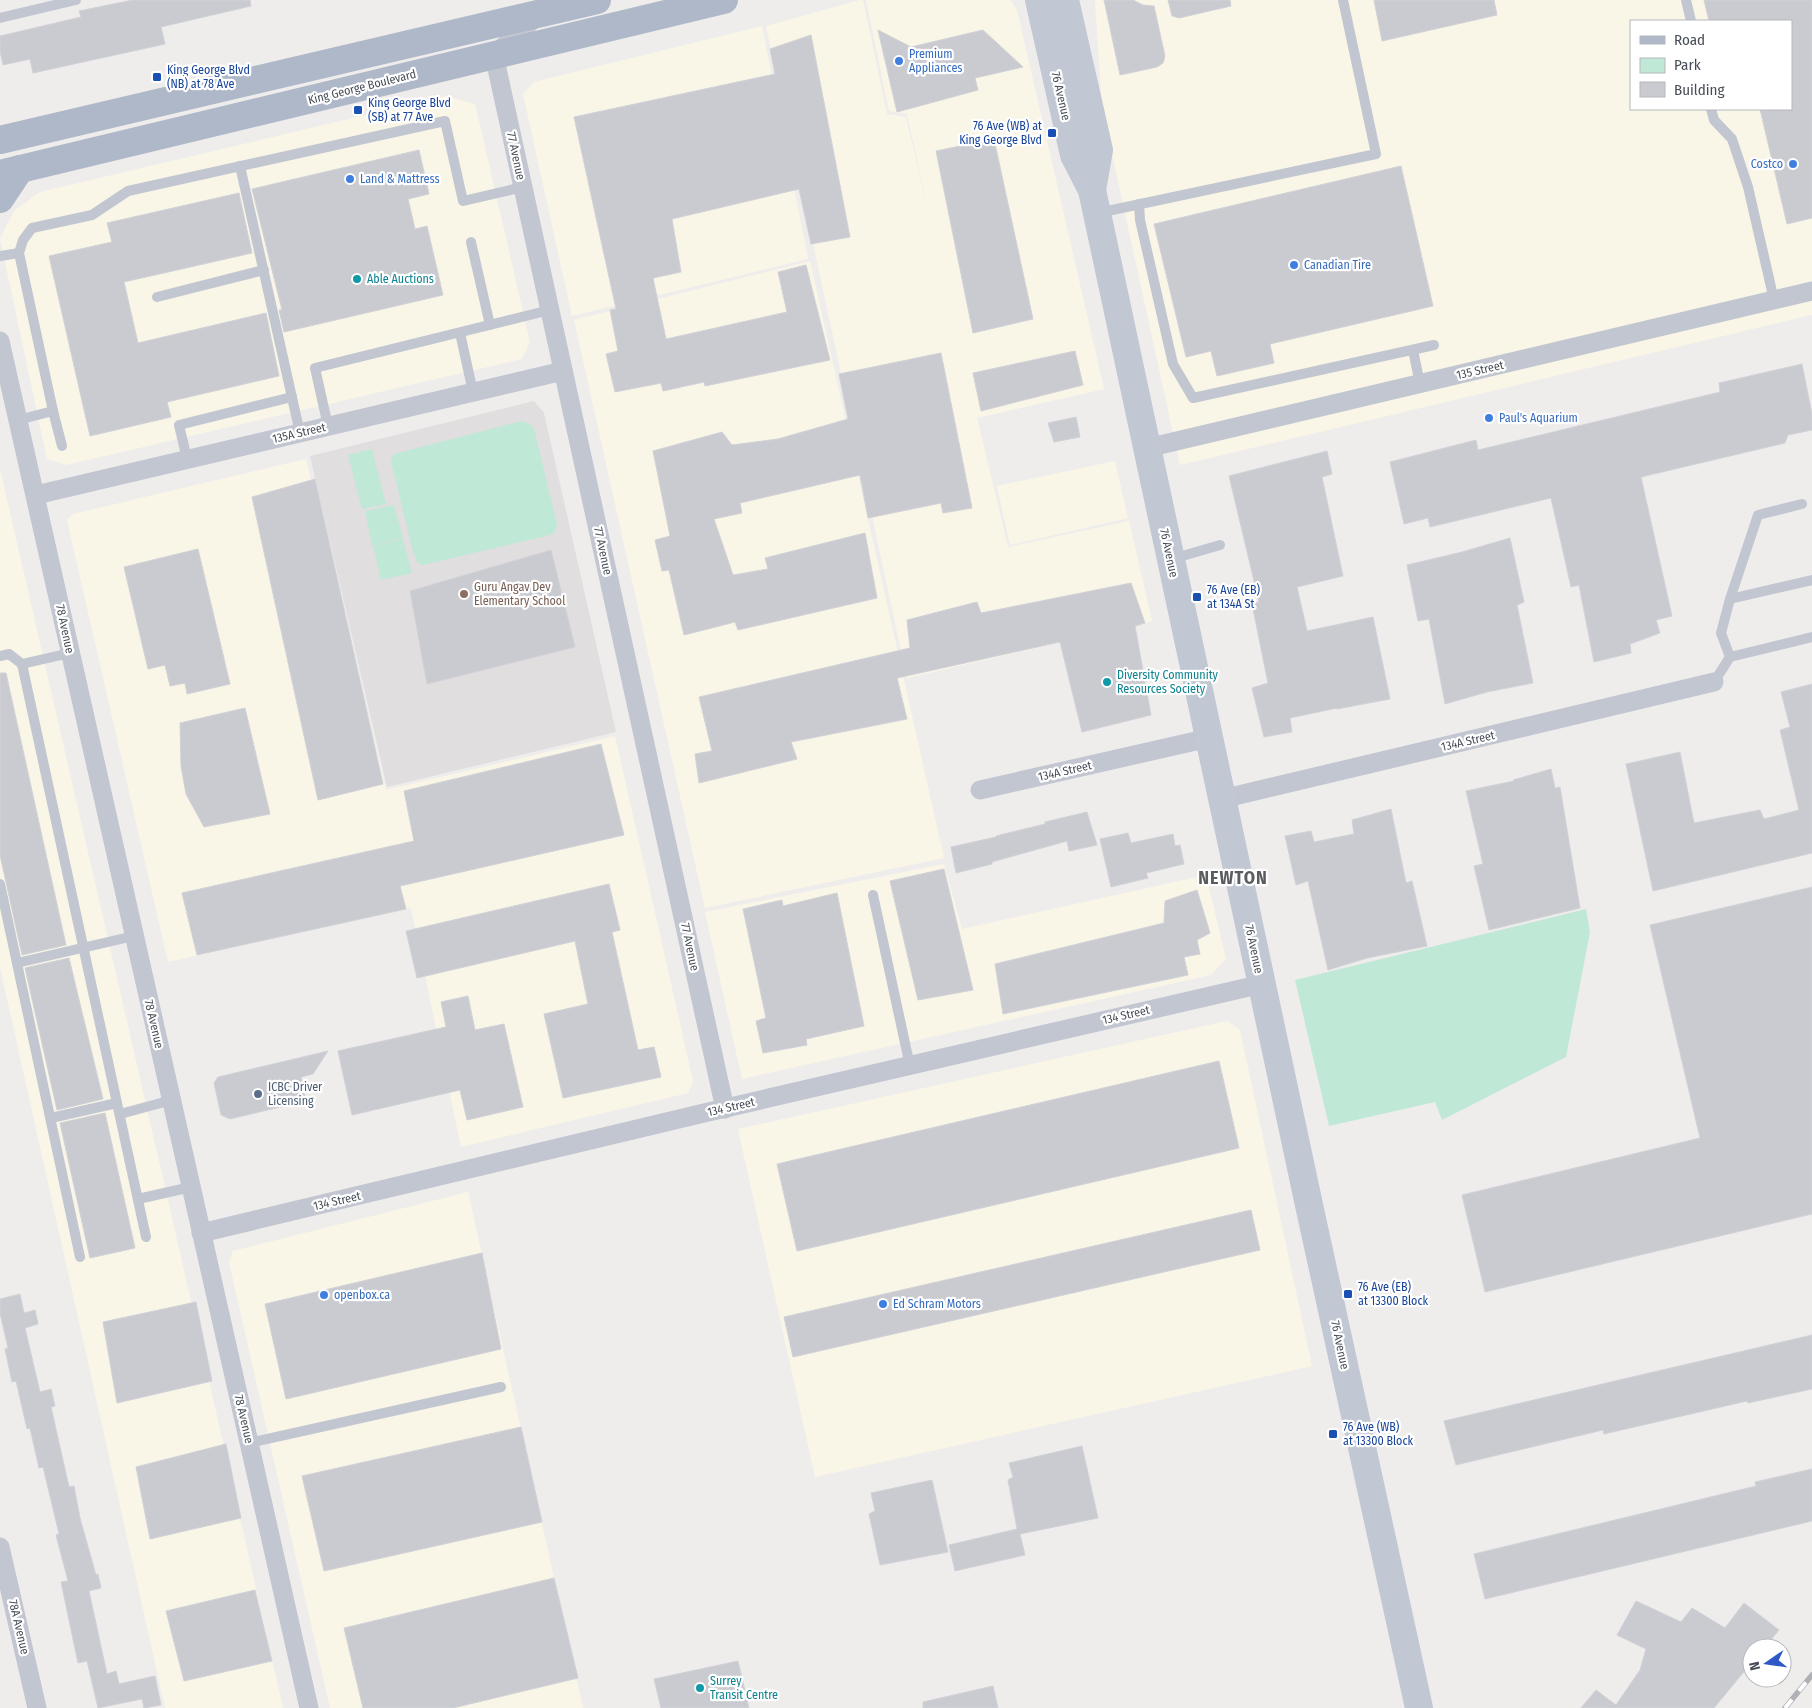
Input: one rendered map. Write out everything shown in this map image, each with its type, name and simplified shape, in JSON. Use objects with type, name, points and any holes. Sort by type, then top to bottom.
[{"type":"main road","points":[[0,140],[597,0]]},
{"type":"main road","name":"King George Boulevard","points":[[10,171],[724,0]]},
{"type":"main road","name":"76 Avenue","points":[[1039,0],[1074,155],[1094,202],[1419,1708]]},
{"type":"main road","name":"76 Avenue","points":[[1065,0],[1099,150],[1094,202]]},
{"type":"main road","points":[[0,199],[10,171]]},
{"type":"street","points":[[494,55],[541,13]]},
{"type":"street","name":"77 Avenue","points":[[494,55],[725,1108]]},
{"type":"street","name":"135 Street","points":[[1147,448],[1812,291]]},
{"type":"street","name":"78 Avenue","points":[[0,341],[309,1708]]},
{"type":"street","name":"135A Street","points":[[36,495],[563,371]]},
{"type":"street","name":"134A Street","points":[[1222,799],[1714,682]]},
{"type":"street","name":"134A Street","points":[[980,790],[1209,738]]},
{"type":"street","name":"134 Street","points":[[201,1233],[725,1108],[1262,984]]},
{"type":"street","name":"78A Avenue","points":[[0,1546],[37,1708]]},
{"type":"lane","points":[[0,18],[76,0]]},
{"type":"lane","points":[[1094,202],[1139,204],[1376,154],[1342,0]]},
{"type":"lane","points":[[1686,0],[1691,20]]},
{"type":"lane","points":[[1711,110],[1714,120],[1732,139],[1748,187],[1774,300]]},
{"type":"lane","points":[[62,446],[18,252],[23,240],[32,228],[92,216],[128,191],[445,121],[463,201],[523,187]]},
{"type":"lane","points":[[240,166],[300,433]]},
{"type":"lane","points":[[1139,204],[1140,220],[1173,364],[1193,398],[1434,345]]},
{"type":"lane","points":[[471,242],[490,325]]},
{"type":"lane","points":[[0,256],[18,252]]},
{"type":"lane","points":[[157,297],[264,270]]},
{"type":"lane","points":[[328,426],[315,368],[550,310]]},
{"type":"lane","points":[[460,333],[473,392]]},
{"type":"lane","points":[[1413,350],[1420,384]]},
{"type":"lane","points":[[187,459],[179,425],[292,397]]},
{"type":"lane","points":[[18,420],[53,411]]},
{"type":"lane","points":[[1730,657],[1721,633],[1730,599],[1758,515],[1802,504]]},
{"type":"lane","points":[[1171,559],[1220,546]]},
{"type":"lane","points":[[1730,599],[1812,580]]},
{"type":"lane","points":[[1714,682],[1730,657],[1812,637]]},
{"type":"lane","points":[[22,664],[70,653]]},
{"type":"lane","points":[[0,656],[9,654],[22,664],[85,948],[146,1237]]},
{"type":"lane","points":[[0,884],[80,1257]]},
{"type":"lane","points":[[872,895],[910,1066]]},
{"type":"lane","points":[[17,963],[134,936]]},
{"type":"lane","points":[[120,1114],[172,1100]]},
{"type":"lane","points":[[50,1118],[117,1103]]},
{"type":"lane","points":[[138,1199],[191,1187]]},
{"type":"lane","points":[[249,1443],[501,1387]]},
{"type":"shaded area","points":[[863,0],[887,114],[906,117],[931,223],[907,114],[889,111],[866,0],[1010,0],[1017,10],[1104,389],[977,418],[1008,547],[1129,521],[1152,621],[907,678],[766,26]]},
{"type":"shaded area","points":[[1095,0],[1812,0],[1812,315],[1180,465],[1102,108]]},
{"type":"shaded area","points":[[762,26],[808,259],[572,316],[523,94],[534,82]]},
{"type":"shaded area","points":[[446,96],[475,104],[530,342],[522,359],[66,465],[47,459],[0,239],[14,211],[40,192]]},
{"type":"shaded area","points":[[810,261],[944,858],[705,908],[574,320]]},
{"type":"shaded area","name":"Guru Angav Dev Elementary School","points":[[534,401],[544,413],[616,732],[387,787],[310,456]]},
{"type":"shaded area","points":[[306,459],[386,790],[615,736],[693,1081],[688,1093],[461,1147],[411,908],[168,962],[67,520],[73,514]]},
{"type":"shaded area","points":[[1115,461],[1128,518],[1010,545],[997,486]]},
{"type":"shaded area","points":[[0,469],[283,1708],[165,1708],[0,967]]},
{"type":"shaded area","points":[[944,864],[962,929],[1206,875],[1226,959],[1211,975],[742,1079],[705,912]]},
{"type":"shaded area","points":[[1227,1021],[1240,1030],[1312,1366],[815,1477],[738,1129]]},
{"type":"shaded area","points":[[468,1192],[583,1708],[330,1708],[229,1262],[233,1251]]},
{"type":"green space","points":[[522,421],[530,424],[534,429],[557,524],[555,532],[550,535],[423,565],[417,562],[391,461],[394,454]]},
{"type":"green space","points":[[372,449],[386,504],[362,509],[348,455]]},
{"type":"green space","points":[[394,505],[403,538],[372,546],[365,511]]},
{"type":"green space","points":[[403,539],[412,573],[381,580],[373,546]]},
{"type":"green space","points":[[1586,909],[1590,932],[1566,1057],[1442,1120],[1435,1102],[1329,1126],[1295,980]]},
{"type":"building","points":[[133,0],[250,0],[251,6],[161,27],[165,44],[33,73],[30,59],[3,65],[0,51],[0,36],[81,17],[79,11]]},
{"type":"building","points":[[1104,0],[1133,0],[1143,5],[1154,6],[1165,56],[1163,63],[1157,67],[1120,75]]},
{"type":"building","points":[[1168,0],[1230,0],[1231,6],[1179,18],[1172,16]]},
{"type":"building","points":[[1374,0],[1494,0],[1497,15],[1382,41]]},
{"type":"building","name":"Costco","points":[[1704,0],[1812,0],[1812,218],[1787,224],[1760,110],[1792,110],[1792,20],[1709,20]]},
{"type":"building","points":[[878,30],[911,47],[983,30],[1023,67],[975,78],[978,90],[897,112]]},
{"type":"building","points":[[811,35],[850,237],[811,244],[799,189],[672,219],[681,272],[653,278],[666,339],[787,312],[778,272],[806,265],[830,360],[705,386],[704,382],[663,391],[661,383],[615,392],[606,354],[618,351],[610,310],[616,309],[574,117],[775,74],[770,49]]},
{"type":"building","points":[[994,139],[1033,319],[973,333],[936,151]]},
{"type":"building","points":[[419,150],[429,194],[408,199],[415,229],[427,226],[443,295],[284,332],[279,310],[282,310],[252,189]]},
{"type":"building","name":"Canadian Tire","points":[[1401,166],[1433,306],[1270,344],[1274,363],[1217,376],[1211,351],[1186,357],[1154,224]]},
{"type":"building","points":[[239,193],[252,253],[124,282],[138,343],[266,313],[279,376],[167,402],[171,417],[90,436],[49,256],[112,242],[107,223]]},
{"type":"building","points":[[1075,351],[1083,385],[981,411],[973,373]]},
{"type":"building","points":[[941,353],[972,508],[943,513],[941,503],[868,518],[860,475],[740,503],[742,513],[714,519],[733,575],[768,569],[765,558],[865,533],[877,598],[738,630],[735,622],[684,635],[669,570],[662,571],[655,540],[670,536],[653,451],[722,432],[732,445],[778,439],[848,419],[839,374]]},
{"type":"building","points":[[1802,364],[1812,414],[1812,430],[1788,435],[1785,443],[1641,477],[1672,616],[1656,620],[1660,633],[1630,644],[1631,653],[1594,662],[1579,585],[1571,587],[1551,498],[1430,527],[1428,518],[1404,524],[1390,462],[1476,440],[1478,450],[1720,392],[1719,383]]},
{"type":"building","points":[[1076,417],[1080,437],[1054,442],[1048,423]]},
{"type":"building","points":[[1327,451],[1332,474],[1322,477],[1343,576],[1297,587],[1307,631],[1373,617],[1390,699],[1290,718],[1292,732],[1264,737],[1252,688],[1268,683],[1252,604],[1259,602],[1229,476]]},
{"type":"building","points":[[315,479],[383,784],[318,800],[252,497]]},
{"type":"building","points":[[1510,538],[1524,602],[1517,605],[1533,683],[1487,692],[1445,704],[1429,619],[1418,621],[1407,565]]},
{"type":"building","points":[[198,549],[230,684],[187,694],[185,683],[170,686],[165,665],[148,669],[124,567]]},
{"type":"building","points":[[551,550],[575,647],[427,684],[410,591]]},
{"type":"building","points":[[1131,583],[1145,623],[1135,626],[1151,715],[1082,732],[1060,642],[897,678],[907,719],[791,742],[797,759],[699,783],[695,754],[712,751],[699,697],[910,648],[907,620],[977,602],[981,613]]},
{"type":"building","points":[[0,673],[6,673],[66,945],[22,955],[0,855]]},
{"type":"building","points":[[1812,684],[1812,853],[1653,891],[1626,764],[1680,752],[1694,823],[1760,810],[1764,819],[1799,810],[1780,730],[1790,727],[1781,692]]},
{"type":"building","points":[[245,708],[270,814],[204,827],[186,794],[181,766],[180,723]]},
{"type":"building","points":[[601,744],[624,835],[400,886],[406,909],[197,955],[182,893],[414,841],[404,791]]},
{"type":"building","points":[[1551,769],[1555,788],[1560,787],[1580,908],[1489,930],[1474,866],[1483,864],[1466,791],[1514,781]]},
{"type":"building","points":[[1391,809],[1406,883],[1412,881],[1427,946],[1367,958],[1328,970],[1308,881],[1296,885],[1285,836],[1311,831],[1314,842],[1354,834],[1352,820]]},
{"type":"building","points":[[1087,812],[1097,845],[1069,851],[1067,841],[956,873],[951,847],[996,837]]},
{"type":"building","points":[[1128,833],[1131,843],[1173,834],[1175,846],[1180,845],[1184,864],[1146,873],[1148,878],[1111,887],[1100,839]]},
{"type":"building","points":[[944,869],[973,990],[918,1000],[890,881]]},
{"type":"building","points":[[609,884],[620,930],[612,932],[638,1050],[654,1047],[661,1077],[563,1098],[544,1014],[588,1004],[575,941],[417,978],[406,931]]},
{"type":"building","points":[[1812,887],[1812,1214],[1485,1292],[1462,1195],[1700,1138],[1650,925]]},
{"type":"building","points":[[1197,890],[1210,933],[1197,940],[1200,954],[1184,957],[1188,975],[1003,1014],[995,964],[1164,923],[1165,901]]},
{"type":"building","points":[[837,893],[864,1026],[806,1039],[807,1045],[763,1053],[756,1021],[766,1018],[743,909],[782,900],[783,906]]},
{"type":"building","points":[[69,958],[103,1099],[57,1110],[25,968]]},
{"type":"building","points":[[468,996],[475,1030],[504,1024],[523,1107],[467,1120],[460,1090],[352,1115],[338,1051],[446,1027],[441,1002]]},
{"type":"building","points":[[328,1051],[313,1074],[301,1077],[305,1096],[301,1102],[230,1119],[221,1115],[214,1083],[218,1077]]},
{"type":"building","points":[[1219,1061],[1239,1148],[797,1251],[777,1164]]},
{"type":"building","points":[[105,1113],[135,1248],[90,1258],[60,1123]]},
{"type":"building","points":[[1251,1210],[1260,1250],[793,1357],[784,1317]]},
{"type":"building","points":[[482,1253],[501,1349],[286,1399],[265,1304]]},
{"type":"building","points":[[20,1294],[24,1313],[35,1310],[38,1324],[25,1328],[40,1392],[51,1389],[55,1406],[51,1407],[69,1487],[74,1486],[80,1518],[96,1575],[98,1574],[101,1588],[89,1591],[107,1674],[116,1671],[119,1684],[155,1676],[161,1705],[144,1708],[142,1699],[98,1708],[87,1661],[78,1663],[61,1582],[68,1581],[56,1535],[59,1534],[43,1467],[39,1468],[30,1428],[27,1429],[16,1381],[12,1382],[5,1349],[8,1348],[0,1313],[0,1299]]},
{"type":"building","points":[[196,1302],[212,1381],[117,1403],[103,1322]]},
{"type":"building","points":[[1812,1335],[1812,1389],[1748,1403],[1747,1401],[1604,1434],[1603,1430],[1456,1465],[1444,1421]]},
{"type":"building","points":[[521,1427],[542,1522],[324,1571],[302,1476]]},
{"type":"building","points":[[226,1444],[241,1518],[150,1539],[136,1467]]},
{"type":"building","points":[[1082,1446],[1098,1518],[1020,1534],[1025,1555],[955,1571],[949,1545],[1017,1529],[1008,1480],[1013,1477],[1009,1463]]},
{"type":"building","points":[[1812,1469],[1812,1521],[1485,1599],[1474,1554],[1756,1486],[1755,1482]]},
{"type":"building","points":[[932,1480],[948,1552],[880,1565],[869,1514],[875,1511],[871,1493]]},
{"type":"building","points":[[554,1578],[578,1678],[453,1708],[363,1708],[344,1628]]},
{"type":"building","points":[[255,1590],[272,1661],[184,1681],[166,1611]]},
{"type":"building","points":[[1636,1601],[1681,1622],[1692,1608],[1725,1628],[1744,1603],[1779,1630],[1772,1638],[1742,1638],[1742,1674],[1714,1708],[1581,1708],[1596,1690],[1616,1705],[1640,1670],[1646,1649],[1617,1635]]},
{"type":"building","name":"Surrey Transit Centre","points":[[738,1661],[749,1708],[661,1708],[654,1679]]},
{"type":"building","points":[[993,1686],[998,1708],[923,1708],[923,1702]]},
{"type":"railway","points":[[1785,1708],[1812,1675]]},
{"type":"place","name":"Premium Appliances","points":[[899,61]]},
{"type":"place","name":"King George Blvd (NB) at 78 Ave","points":[[157,77]]},
{"type":"place","name":"King George Blvd (SB) at 77 Ave","points":[[358,110]]},
{"type":"place","name":"76 Ave (WB) at King George Blvd","points":[[1052,133]]},
{"type":"place","name":"Costco","points":[[1793,164]]},
{"type":"place","name":"Land & Mattress","points":[[350,179]]},
{"type":"place","name":"Canadian Tire","points":[[1294,265]]},
{"type":"place","name":"Able Auctions","points":[[357,279]]},
{"type":"place","name":"Paul's Aquarium","points":[[1489,418]]},
{"type":"place","name":"Guru Angav Dev Elementary School","points":[[464,594]]},
{"type":"place","name":"76 Ave (EB) at 134A St","points":[[1197,597]]},
{"type":"place","name":"Diversity Community Resources Society","points":[[1107,682]]},
{"type":"place","name":"ICBC Driver Licensing","points":[[258,1094]]},
{"type":"place","name":"76 Ave (EB) at 13300 Block","points":[[1348,1294]]},
{"type":"place","name":"openbox.ca","points":[[324,1295]]},
{"type":"place","name":"Ed Schram Motors","points":[[883,1304]]},
{"type":"place","name":"76 Ave (WB) at 13300 Block","points":[[1333,1434]]},
{"type":"place","name":"Surrey Transit Centre","points":[[700,1688]]},
{"type":"district","name":"NEWTON","points":[[1233,878]]}]
